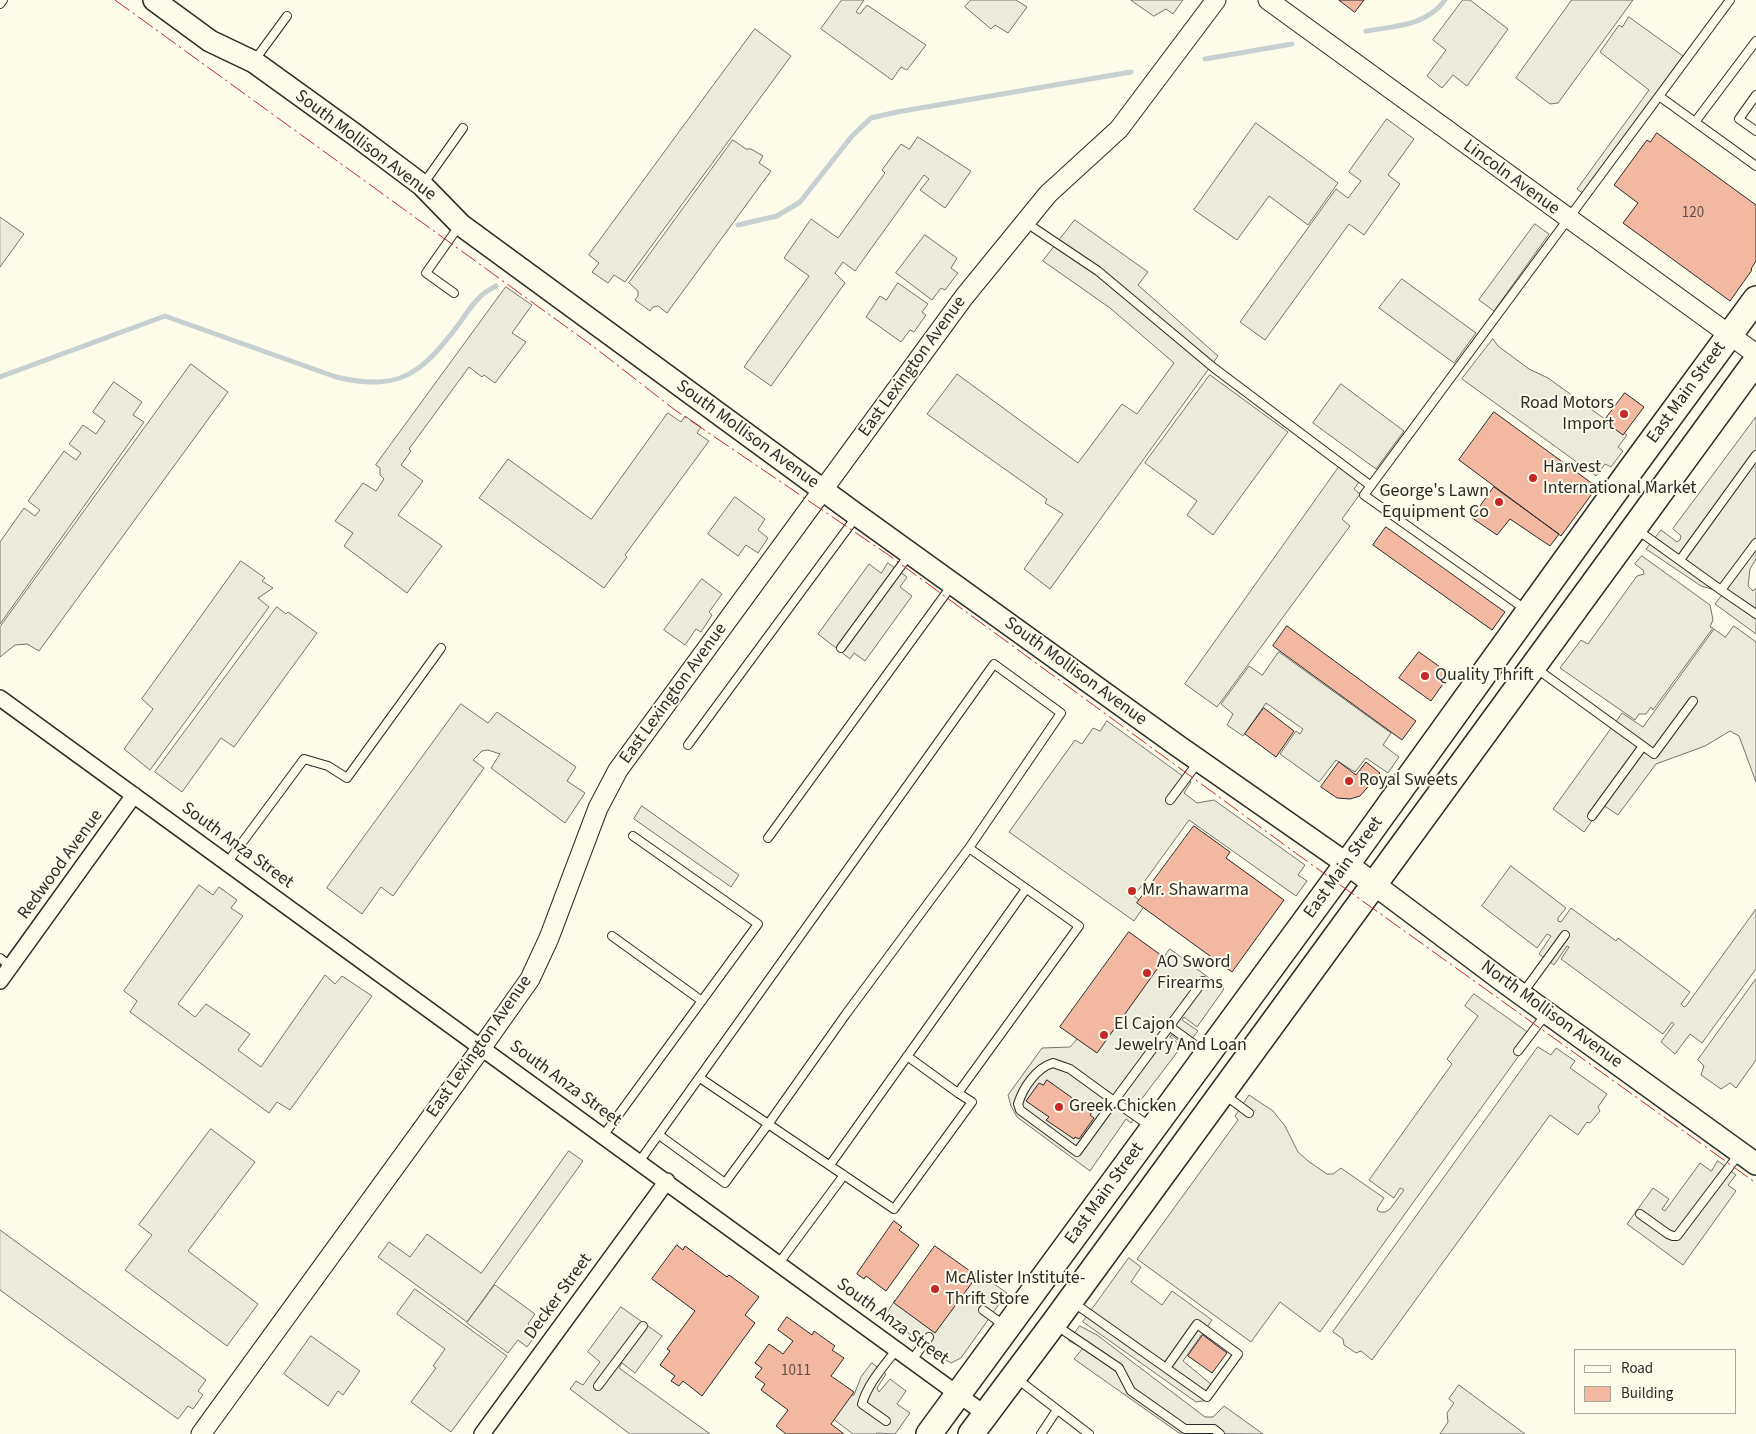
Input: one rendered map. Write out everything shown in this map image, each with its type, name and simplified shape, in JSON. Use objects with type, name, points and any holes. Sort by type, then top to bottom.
[{"type":"main road","name":"South Mollison Avenue","points":[[154,0],[210,42],[254,62],[422,185],[461,225],[857,515],[1199,761],[1347,864]]},
{"type":"main road","name":"East Main Street","points":[[929,1434],[1347,864],[1604,506],[1756,299]]},
{"type":"main road","name":"East Main Street","points":[[971,1434],[1756,361]]},
{"type":"main road","points":[[1604,506],[1634,528]]},
{"type":"main road","name":"North Mollison Avenue","points":[[1347,864],[1547,1013],[1748,1158]]},
{"type":"street","name":"East Lexington Avenue","points":[[201,1434],[482,1048],[534,970],[549,938],[598,808],[618,770],[964,297],[1048,194],[1119,129],[1216,0]]},
{"type":"street","name":"Lincoln Avenue","points":[[1268,0],[1756,354]]},
{"type":"street","name":"South Anza Street","points":[[0,698],[985,1414]]},
{"type":"street","name":"Redwood Avenue","points":[[0,980],[5,962],[134,795]]},
{"type":"street","name":"Decker Street","points":[[482,1434],[667,1181]]},
{"type":"lane","points":[[0,4],[3,0]]},
{"type":"lane","points":[[1529,611],[1364,495],[1730,0]]},
{"type":"lane","points":[[254,62],[287,16]]},
{"type":"lane","points":[[1695,122],[1756,41]]},
{"type":"lane","points":[[1756,95],[1739,119],[1756,131]]},
{"type":"lane","points":[[1659,96],[1756,166]]},
{"type":"lane","points":[[422,185],[464,128]]},
{"type":"lane","points":[[1025,222],[1098,271],[1214,368],[1371,486]]},
{"type":"lane","points":[[454,293],[426,273],[461,225]]},
{"type":"lane","points":[[1680,560],[1756,455]]},
{"type":"lane","points":[[688,746],[857,515]]},
{"type":"lane","points":[[1634,528],[1756,614]]},
{"type":"lane","points":[[1721,590],[1756,543]]},
{"type":"lane","points":[[841,648],[911,553]]},
{"type":"lane","points":[[768,838],[953,584]]},
{"type":"lane","points":[[227,863],[304,759],[328,766],[347,778],[441,648]]},
{"type":"lane","points":[[640,1162],[659,1135],[700,1078],[994,664],[1061,713],[969,848],[846,1014],[770,1123],[725,1183],[659,1135]]},
{"type":"lane","points":[[1533,666],[1654,754],[1693,700]]},
{"type":"lane","points":[[1592,816],[1643,746]]},
{"type":"lane","points":[[1170,800],[1199,761]]},
{"type":"lane","points":[[603,1136],[758,924],[633,836]]},
{"type":"lane","points":[[958,1093],[1079,926],[969,848]]},
{"type":"lane","points":[[830,1165],[1026,889]]},
{"type":"lane","points":[[1522,994],[1565,935]]},
{"type":"lane","points":[[612,936],[702,1000]]},
{"type":"lane","points":[[1153,1128],[1114,1101],[1070,1069],[1053,1063],[1045,1065],[1031,1081],[1020,1096],[1018,1104],[1020,1110],[1077,1152],[1114,1101],[1169,1026],[1203,981]]},
{"type":"lane","points":[[1518,1050],[1547,1013]]},
{"type":"lane","points":[[1169,1026],[1207,1054]]},
{"type":"lane","points":[[700,1078],[770,1123],[894,1209],[972,1102],[907,1056]]},
{"type":"lane","points":[[1222,1092],[1249,1113]]},
{"type":"lane","points":[[1640,1214],[1673,1236],[1677,1236],[1748,1158]]},
{"type":"lane","points":[[779,1263],[844,1175]]},
{"type":"lane","points":[[1070,1301],[1207,1397],[1238,1354],[1198,1324],[1166,1368]]},
{"type":"lane","points":[[983,1310],[1007,1328]]},
{"type":"lane","points":[[1054,1323],[1119,1368],[1131,1391],[1185,1429],[1214,1429],[1220,1434]]},
{"type":"lane","points":[[598,1386],[643,1326]]},
{"type":"lane","points":[[912,1360],[929,1337]]},
{"type":"lane","points":[[886,1421],[862,1404],[871,1384],[897,1349]]},
{"type":"lane","points":[[1014,1377],[1089,1434]]},
{"type":"lane","points":[[1041,1434],[1057,1410]]},
{"type":"shaded area","points":[[842,0],[864,0],[856,12],[860,14],[867,5],[926,45],[907,70],[901,67],[892,80],[821,29]]},
{"type":"shaded area","points":[[971,0],[1016,0],[1027,7],[1008,33],[995,25],[991,29],[965,7]]},
{"type":"shaded area","points":[[1131,0],[1183,0],[1173,14],[1166,9],[1154,16]]},
{"type":"shaded area","points":[[1463,0],[1470,0],[1508,29],[1467,86],[1453,75],[1442,88],[1427,76],[1446,50],[1433,40]]},
{"type":"shaded area","points":[[1572,0],[1633,0],[1558,103],[1550,104],[1516,78]]},
{"type":"shaded area","points":[[1629,17],[1683,56],[1584,194],[1577,189],[1649,90],[1600,52],[1619,25],[1622,27]]},
{"type":"shaded area","points":[[755,29],[791,56],[625,282],[614,275],[608,283],[592,272],[599,263],[589,255]]},
{"type":"shaded area","points":[[1387,119],[1414,139],[1388,175],[1400,184],[1364,235],[1349,224],[1265,340],[1240,322],[1336,189],[1348,198],[1361,181],[1349,172]]},
{"type":"shaded area","points":[[1256,123],[1338,183],[1308,225],[1269,196],[1237,240],[1194,210]]},
{"type":"shaded area","points":[[918,137],[971,171],[945,208],[920,190],[929,179],[924,175],[855,271],[843,262],[835,273],[845,283],[771,386],[744,367],[809,276],[784,258],[811,219],[838,238],[885,173],[882,170],[901,144],[909,149]]},
{"type":"shaded area","points":[[733,140],[746,149],[751,149],[763,156],[759,163],[771,171],[667,313],[658,306],[653,307],[650,311],[635,300],[638,296],[638,291],[629,283]]},
{"type":"shaded area","points":[[0,217],[24,234],[0,267]]},
{"type":"shaded area","points":[[1075,220],[1148,272],[1138,285],[1218,356],[1050,589],[1024,569],[1063,514],[1045,503],[1047,499],[927,414],[957,374],[1078,463],[1122,404],[1137,414],[1174,363],[1110,308],[1043,261]]},
{"type":"shaded area","points":[[1535,224],[1549,234],[1494,311],[1479,300]]},
{"type":"shaded area","points":[[925,235],[957,258],[951,268],[958,273],[945,290],[941,288],[932,300],[896,273]]},
{"type":"shaded area","points":[[1402,279],[1476,333],[1454,363],[1379,308]]},
{"type":"shaded area","points":[[898,283],[928,304],[922,312],[926,315],[914,332],[910,330],[901,342],[866,317],[880,296],[886,300]]},
{"type":"shaded area","points":[[506,287],[532,305],[512,333],[526,342],[495,383],[484,375],[482,377],[469,367],[409,449],[411,451],[401,465],[423,481],[398,515],[442,546],[407,593],[344,546],[353,533],[335,521],[363,483],[376,491],[384,479],[380,475],[380,468],[376,465]]},
{"type":"shaded area","points":[[1493,339],[1498,346],[1529,369],[1548,378],[1627,435],[1618,447],[1623,451],[1611,467],[1605,464],[1596,476],[1462,379]]},
{"type":"shaded area","points":[[191,364],[228,392],[39,651],[27,644],[15,645],[0,657],[0,627]]},
{"type":"shaded area","points":[[1210,375],[1288,432],[1213,535],[1187,515],[1197,501],[1145,463]]},
{"type":"shaded area","points":[[114,382],[142,402],[133,415],[144,422],[0,624],[0,542],[24,508],[35,516],[40,510],[28,501],[64,451],[76,460],[81,453],[69,444],[83,425],[96,434],[105,421],[93,412]]},
{"type":"shaded area","points":[[1341,384],[1404,431],[1376,469],[1313,423]]},
{"type":"shaded area","points":[[668,413],[681,422],[685,416],[701,427],[697,433],[709,441],[625,555],[627,557],[604,588],[479,498],[508,459],[591,519]]},
{"type":"shaded area","points":[[1756,417],[1756,559],[1750,569],[1748,586],[1753,591],[1756,588],[1756,634],[1715,604],[1722,595],[1718,591],[1701,586],[1646,549],[1661,530],[1677,542],[1680,540],[1681,536],[1673,529]]},
{"type":"shaded area","points":[[1339,467],[1359,482],[1354,489],[1360,494],[1342,519],[1350,526],[1217,707],[1185,684]]},
{"type":"shaded area","points":[[735,497],[765,519],[758,530],[768,538],[758,553],[746,545],[738,556],[708,534]]},
{"type":"shaded area","points":[[1642,556],[1710,605],[1713,620],[1710,627],[1713,628],[1653,710],[1651,707],[1646,714],[1639,714],[1635,720],[1560,668],[1581,640],[1588,644],[1637,576],[1644,574],[1643,570],[1635,564]]},
{"type":"shaded area","points":[[241,561],[265,578],[262,581],[273,588],[258,598],[269,607],[150,770],[124,749],[153,709],[142,699]]},
{"type":"shaded area","points":[[888,563],[907,577],[900,587],[912,596],[865,661],[854,653],[850,659],[818,634],[869,564],[881,573]]},
{"type":"shaded area","points":[[702,579],[722,594],[709,612],[712,615],[701,632],[696,629],[685,645],[664,630]]},
{"type":"shaded area","points":[[277,607],[286,614],[288,612],[317,633],[234,747],[221,738],[182,792],[155,772]]},
{"type":"shaded area","points":[[1734,626],[1756,642],[1756,782],[1739,736],[1730,731],[1705,746],[1656,764],[1618,815],[1603,805],[1584,832],[1553,809],[1622,713],[1643,727],[1714,629],[1725,637]]},
{"type":"shaded area","points":[[1279,652],[1391,733],[1383,745],[1399,757],[1388,773],[1366,758],[1355,772],[1336,760],[1319,782],[1280,754],[1296,731],[1300,734],[1303,729],[1266,703],[1243,736],[1227,725],[1233,714],[1221,704],[1249,666],[1262,675]]},
{"type":"shaded area","points":[[461,704],[488,723],[497,712],[576,767],[567,781],[585,793],[565,823],[491,768],[500,754],[488,750],[482,751],[473,760],[484,768],[393,896],[381,887],[362,914],[327,888]]},
{"type":"shaded area","points":[[1107,721],[1191,782],[1184,793],[1197,803],[1214,800],[1305,865],[1298,875],[1307,881],[1296,896],[1189,820],[1134,896],[1145,905],[1134,921],[1009,832],[1075,740],[1082,744],[1093,728],[1100,731]]},
{"type":"shaded area","points":[[642,806],[739,875],[731,887],[634,819]]},
{"type":"shaded area","points":[[1511,866],[1566,908],[1558,918],[1558,921],[1561,922],[1571,908],[1616,941],[1618,938],[1690,992],[1681,1004],[1684,1007],[1756,909],[1756,969],[1702,1043],[1690,1034],[1675,1054],[1661,1042],[1674,1024],[1672,1022],[1663,1034],[1561,959],[1569,947],[1567,946],[1554,965],[1539,954],[1551,936],[1547,934],[1537,948],[1482,906]]},
{"type":"shaded area","points":[[199,885],[213,895],[219,887],[237,900],[231,908],[243,916],[178,1004],[195,1017],[206,1004],[250,1034],[238,1050],[261,1067],[325,975],[335,984],[342,976],[372,996],[290,1110],[277,1102],[269,1113],[130,1012],[137,1001],[124,991]]},
{"type":"shaded area","points":[[1170,949],[1224,989],[1197,1027],[1184,1017],[1182,1020],[1198,1031],[1186,1046],[1171,1035],[1170,1037],[1182,1046],[1140,1101],[1144,1105],[1131,1123],[1126,1119],[1090,1171],[1017,1117],[1008,1095],[1042,1048],[1070,1047],[1078,1038],[1096,1049]]},
{"type":"shaded area","points":[[1756,979],[1756,1060],[1736,1088],[1730,1083],[1721,1089],[1701,1075],[1704,1066],[1698,1060]]},
{"type":"shaded area","points":[[1474,994],[1533,1036],[1320,1332],[1280,1302],[1251,1342],[1137,1259],[1238,1120],[1235,1116],[1249,1095],[1273,1111],[1285,1126],[1298,1152],[1308,1161],[1327,1174],[1333,1174],[1341,1168],[1384,1198],[1377,1210],[1385,1212],[1390,1209],[1404,1190],[1400,1188],[1394,1198],[1369,1180],[1452,1064],[1447,1059],[1478,1016],[1465,1006]]},
{"type":"shaded area","points":[[1538,1047],[1551,1055],[1556,1048],[1575,1061],[1570,1068],[1607,1094],[1598,1107],[1600,1111],[1590,1123],[1587,1122],[1578,1135],[1550,1115],[1372,1360],[1361,1351],[1356,1353],[1344,1345],[1343,1339],[1333,1332]]},
{"type":"shaded area","points":[[211,1129],[255,1162],[188,1251],[258,1304],[227,1346],[125,1270],[152,1235],[139,1225]]},
{"type":"shaded area","points":[[569,1151],[583,1161],[467,1322],[378,1257],[389,1242],[410,1257],[427,1234],[481,1273]]},
{"type":"shaded area","points":[[1718,1161],[1736,1175],[1728,1185],[1736,1191],[1683,1265],[1627,1224],[1653,1188],[1669,1199],[1662,1209],[1665,1211],[1700,1163],[1711,1171]]},
{"type":"shaded area","points":[[0,1230],[206,1380],[198,1391],[203,1395],[193,1409],[188,1406],[178,1419],[0,1290]]},
{"type":"shaded area","points":[[1129,1258],[1141,1267],[1131,1282],[1162,1305],[1172,1291],[1212,1320],[1183,1361],[1217,1389],[1209,1400],[1196,1402],[1083,1322]]},
{"type":"shaded area","points":[[977,1272],[1007,1293],[961,1358],[951,1363],[934,1353],[936,1349],[919,1336],[914,1337],[885,1316],[895,1300],[935,1329]]},
{"type":"shaded area","points":[[495,1285],[535,1314],[528,1324],[538,1332],[527,1347],[518,1340],[508,1353],[467,1323]]},
{"type":"shaded area","points":[[415,1289],[507,1356],[451,1432],[411,1402],[436,1368],[433,1366],[445,1349],[397,1314]]},
{"type":"shaded area","points":[[621,1307],[662,1336],[635,1373],[622,1363],[619,1368],[710,1434],[630,1434],[570,1389],[576,1381],[583,1385],[600,1362],[588,1352]]},
{"type":"shaded area","points":[[1080,1326],[1097,1335],[1205,1417],[1213,1417],[1224,1406],[1263,1434],[1179,1433],[1074,1359],[1083,1348],[1069,1341]]},
{"type":"shaded area","points":[[311,1336],[360,1371],[343,1395],[338,1391],[328,1406],[284,1374]]},
{"type":"shaded area","points":[[872,1363],[886,1374],[877,1388],[879,1392],[890,1379],[906,1391],[897,1404],[910,1413],[895,1434],[853,1434],[832,1418],[848,1395],[854,1395],[861,1377]]},
{"type":"shaded area","points":[[1459,1385],[1525,1434],[1440,1434],[1448,1422],[1447,1413],[1454,1403],[1449,1399]]},
{"type":"building","points":[[1339,0],[1364,0],[1355,12]]},
{"type":"building","points":[[1657,133],[1756,205],[1756,261],[1752,270],[1730,301],[1623,223],[1638,203],[1614,185],[1647,140],[1650,142]]},
{"type":"building","name":"Road Motors Import","points":[[1625,393],[1644,407],[1623,435],[1604,421]]},
{"type":"building","name":"Harvest International Market","points":[[1494,412],[1597,487],[1561,536],[1459,460]]},
{"type":"building","name":"George's Lawn Equipment Co","points":[[1494,487],[1559,534],[1550,546],[1510,519],[1497,535],[1472,518]]},
{"type":"building","points":[[1386,527],[1505,612],[1492,630],[1373,545]]},
{"type":"building","points":[[1287,626],[1416,721],[1402,740],[1273,646]]},
{"type":"building","name":"Quality Thrift","points":[[1419,652],[1450,674],[1431,701],[1399,678]]},
{"type":"building","points":[[1264,708],[1294,731],[1276,757],[1245,734]]},
{"type":"building","name":"Royal Sweets","points":[[1339,762],[1356,775],[1366,762],[1380,773],[1360,796],[1350,799],[1337,798],[1321,787]]},
{"type":"building","points":[[1194,826],[1230,852],[1226,858],[1284,900],[1232,972],[1137,903]]},
{"type":"building","points":[[1129,932],[1165,958],[1097,1053],[1060,1027]]},
{"type":"building","name":"Greek Chicken","points":[[1047,1080],[1092,1112],[1090,1115],[1094,1118],[1079,1139],[1075,1137],[1074,1139],[1046,1120],[1049,1117],[1026,1101],[1039,1083],[1043,1085]]},
{"type":"building","points":[[894,1221],[902,1227],[899,1230],[919,1245],[886,1291],[866,1276],[864,1279],[857,1274]]},
{"type":"building","points":[[677,1245],[683,1250],[685,1246],[727,1277],[729,1275],[759,1297],[745,1315],[755,1323],[702,1396],[683,1381],[679,1386],[671,1381],[675,1376],[660,1365],[670,1351],[667,1349],[695,1311],[652,1279]]},
{"type":"building","name":"McAlister Institute- Thrift Store","points":[[935,1246],[977,1276],[935,1333],[894,1303]]},
{"type":"building","points":[[787,1317],[812,1335],[814,1331],[835,1346],[832,1350],[844,1358],[831,1376],[854,1392],[831,1424],[844,1434],[786,1434],[776,1426],[788,1410],[761,1390],[765,1384],[755,1377],[762,1368],[755,1363],[769,1344],[783,1354],[793,1341],[778,1330]]},
{"type":"building","points":[[1203,1335],[1227,1353],[1212,1373],[1188,1356]]},
{"type":"waterway","points":[[1366,31],[1399,26],[1419,20],[1437,9],[1445,0]]},
{"type":"waterway","points":[[1205,59],[1292,44]]},
{"type":"waterway","points":[[738,225],[777,216],[800,202],[852,136],[871,118],[1131,72]]},
{"type":"waterway","points":[[0,377],[165,316],[336,377],[358,381],[377,382],[393,380],[407,375],[420,367],[445,341],[477,300],[496,286]]},
{"type":"power","points":[[115,0],[594,347],[675,410],[887,554],[1297,854],[1756,1183]]},
{"type":"place","name":"Road Motors Import","points":[[1624,414]]},
{"type":"place","name":"Harvest International Market","points":[[1533,478]]},
{"type":"place","name":"George's Lawn Equipment Co","points":[[1499,502]]},
{"type":"place","name":"Quality Thrift","points":[[1425,676]]},
{"type":"place","name":"Royal Sweets","points":[[1349,781]]},
{"type":"place","name":"Mr. Shawarma","points":[[1132,891]]},
{"type":"place","name":"AO Sword Firearms","points":[[1147,973]]},
{"type":"place","name":"El Cajon Jewelry And Loan","points":[[1104,1035]]},
{"type":"place","name":"Greek Chicken","points":[[1059,1107]]},
{"type":"place","name":"McAlister Institute- Thrift Store","points":[[935,1289]]}]
